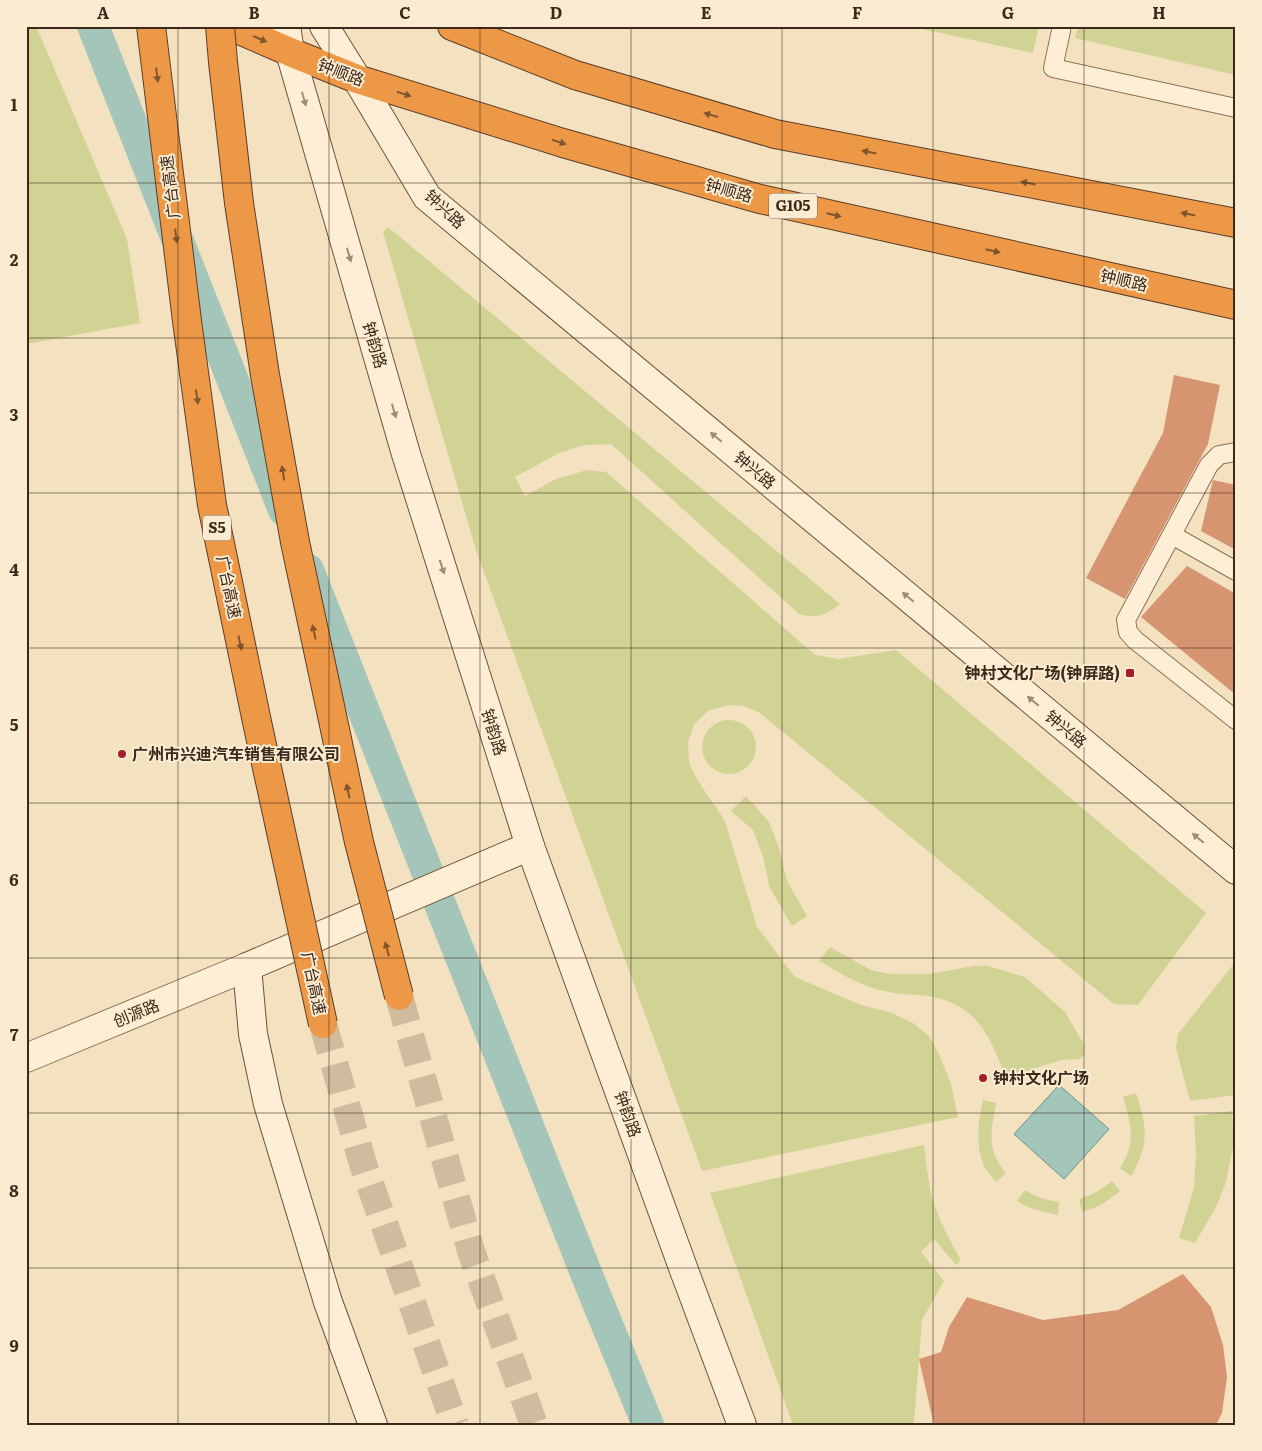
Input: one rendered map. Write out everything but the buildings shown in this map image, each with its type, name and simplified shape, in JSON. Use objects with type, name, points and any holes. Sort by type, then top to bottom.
[{"type":"highway","name":"广台高速","points":[[152,26],[187,321],[212,505],[256,722],[323,1024]]},
{"type":"highway","points":[[220,26],[239,203],[265,375],[295,542],[359,842],[399,996]]},
{"type":"highway","name":"G105","points":[[230,26],[288,39]]},
{"type":"highway","points":[[452,26],[575,75],[775,134],[1236,223]]},
{"type":"highway","name":"钟顺路","points":[[288,39],[357,79],[563,143],[760,199],[1236,305]]},
{"type":"main road","name":"钟兴路","points":[[324,26],[427,197],[1236,870]]},
{"type":"main road","name":"钟韵路","points":[[288,39],[406,454],[530,846],[742,1425]]},
{"type":"main road","name":"创源路","points":[[26,1058],[247,967],[530,846]]},
{"type":"main road","points":[[247,967],[253,1034],[268,1104],[328,1302],[373,1425]]},
{"type":"lane","points":[[1062,26],[1053,68],[1236,108]]},
{"type":"lane","points":[[1236,452],[1219,455],[1210,464],[1126,620],[1128,632],[1135,640],[1236,720]]},
{"type":"lane","points":[[1172,535],[1236,571]]},
{"type":"green space","points":[[26,26],[36,26],[127,239],[140,323],[26,344]]},
{"type":"green space","points":[[908,26],[1039,26],[1033,53]]},
{"type":"green space","points":[[1078,26],[1236,26],[1236,75],[1075,38]]},
{"type":"green space","points":[[388,227],[840,604],[821,615],[799,614],[611,444],[585,445],[559,453],[515,477],[525,496],[556,479],[587,470],[606,472],[815,655],[839,659],[896,650],[1206,913],[1138,1005],[1114,1004],[760,713],[744,706],[729,705],[708,711],[694,724],[688,743],[689,763],[698,781],[725,821],[757,927],[795,977],[861,1005],[892,1013],[913,1023],[929,1036],[938,1052],[951,1084],[958,1117],[702,1171],[476,550],[383,232]]},
{"type":"green space","points":[[724,720],[734,720],[744,724],[752,732],[756,747],[752,762],[744,770],[734,774],[724,774],[714,770],[706,762],[702,752],[702,742],[706,732],[714,724]]},
{"type":"green space","points":[[746,796],[769,822],[779,848],[787,881],[807,916],[792,926],[769,886],[763,856],[753,830],[731,811]]},
{"type":"green space","points":[[830,947],[871,970],[890,974],[929,974],[974,966],[988,966],[1025,977],[1065,1012],[1085,1046],[1084,1055],[1079,1059],[1061,1060],[1036,1068],[1008,1084],[997,1055],[983,1029],[963,1009],[933,997],[875,989],[858,982],[819,961]]},
{"type":"green space","points":[[1236,961],[1236,1095],[1190,1101],[1176,1048],[1178,1034]]},
{"type":"green space","points":[[1136,1093],[1143,1116],[1145,1135],[1141,1154],[1131,1176],[1120,1168],[1129,1150],[1131,1141],[1130,1125],[1123,1097]]},
{"type":"green space","points":[[983,1100],[996,1103],[992,1132],[993,1148],[995,1156],[1006,1173],[996,1182],[984,1166],[979,1150],[979,1125]]},
{"type":"green space","points":[[1232,1111],[1234,1143],[1226,1182],[1217,1205],[1195,1243],[1179,1238],[1194,1188],[1196,1154],[1194,1116]]},
{"type":"green space","points":[[924,1145],[929,1184],[935,1207],[961,1260],[956,1265],[934,1239],[921,1252],[944,1281],[922,1320],[914,1422],[912,1425],[793,1425],[710,1193]]},
{"type":"green space","points":[[1112,1181],[1120,1191],[1102,1204],[1082,1212],[1079,1199],[1096,1192]]},
{"type":"green space","points":[[1025,1190],[1041,1198],[1059,1202],[1058,1215],[1037,1210],[1017,1201]]},
{"type":"water","points":[[1059,1085],[1109,1129],[1064,1179],[1014,1134]]},
{"type":"waterway","points":[[93,26],[284,510]]},
{"type":"waterway","points":[[308,570],[648,1425]]},
{"type":"tunnel","points":[[399,996],[471,1251],[534,1425]]},
{"type":"tunnel","points":[[323,1024],[363,1164],[455,1425]]},
{"type":"place","name":"钟村文化广场(钟屏路)","points":[[1130,673]]},
{"type":"place","name":"广州市兴迪汽车销售有限公司","points":[[122,754]]},
{"type":"place","name":"钟村文化广场","points":[[983,1078]]}]
